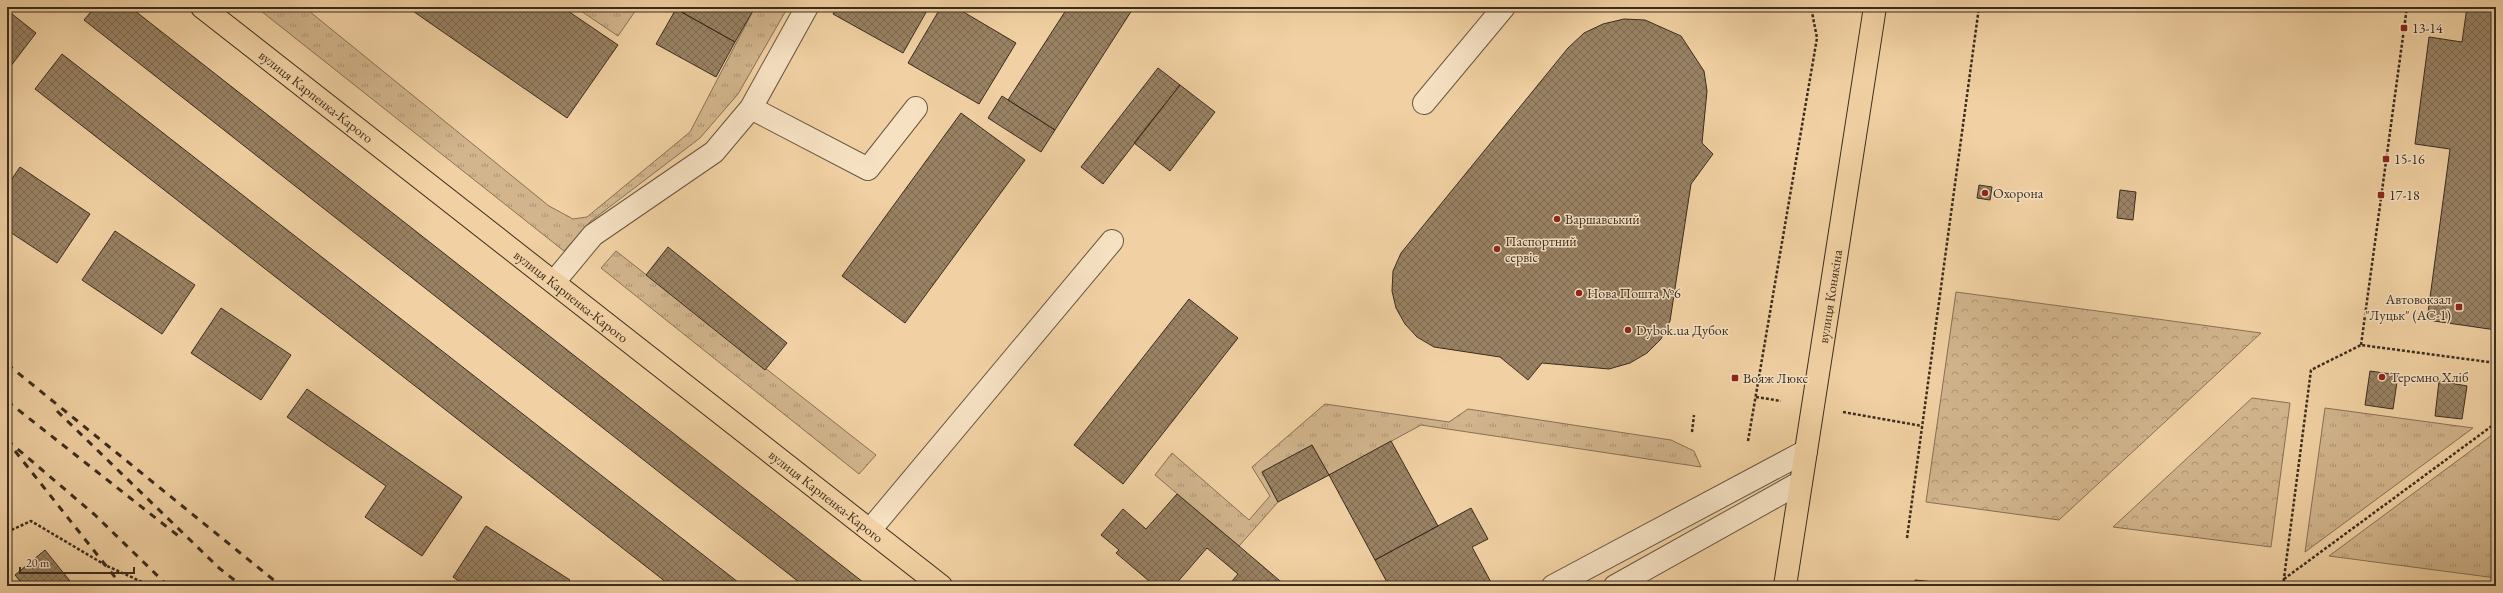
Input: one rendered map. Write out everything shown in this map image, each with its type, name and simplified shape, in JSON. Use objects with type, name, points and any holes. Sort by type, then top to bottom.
[{"type":"main road","name":"вулиця Карпенка-Карого","points":[[202,7],[941,586]]},
{"type":"main road","name":"вулиця Конякіна","points":[[1785,586],[1876,7]]},
{"type":"lane","points":[[554,282],[593,235],[714,152],[750,108],[807,7]]},
{"type":"lane","points":[[1424,103],[1504,7]]},
{"type":"lane","points":[[750,108],[868,169],[916,108]]},
{"type":"lane","points":[[870,530],[1112,241]]},
{"type":"lane","points":[[1553,586],[1806,451]]},
{"type":"lane","points":[[1615,586],[1801,482]]},
{"type":"path","points":[[1748,441],[1817,38],[1811,7]]},
{"type":"path","points":[[1907,538],[1979,7]]},
{"type":"path","points":[[2361,345],[2407,7]]},
{"type":"path","points":[[2283,586],[2311,370],[2361,345],[2496,363]]},
{"type":"path","points":[[1692,432],[1694,415]]},
{"type":"path","points":[[2284,580],[2496,423]]},
{"type":"path","points":[[7,532],[31,521],[106,566],[151,586]]},
{"type":"green space","points":[[256,7],[304,7],[549,206],[573,219],[587,217],[690,132],[755,7],[788,7],[738,94],[700,138],[591,221],[564,251]]},
{"type":"green space","points":[[575,7],[638,7],[618,36]]},
{"type":"green space","points":[[616,251],[876,455],[859,474],[601,268]]},
{"type":"green space","points":[[1956,292],[2261,333],[2059,520],[1926,502]]},
{"type":"green space","points":[[2252,398],[2290,403],[2271,547],[2113,527]]},
{"type":"green space","points":[[1325,404],[1449,422],[1468,409],[1671,440],[1694,451],[1701,467],[1421,425],[1329,475],[1312,445],[1262,472],[1278,502],[1239,546],[1155,475],[1172,453],[1249,520],[1270,496],[1252,467]]},
{"type":"green space","points":[[2325,408],[2473,428],[2305,552]]},
{"type":"green space","points":[[2496,432],[2496,578],[2329,556]]},
{"type":"building","points":[[95,7],[130,7],[868,586],[804,586],[84,20]]},
{"type":"building","points":[[407,7],[562,7],[618,45],[567,118]]},
{"type":"building","points":[[677,7],[755,7],[735,42],[676,9]]},
{"type":"building","points":[[837,7],[929,7],[903,53],[833,14]]},
{"type":"building","points":[[941,7],[955,7],[1016,43],[979,104],[908,63]]},
{"type":"building","points":[[1068,7],[1134,7],[1055,130],[1008,100]]},
{"type":"building","points":[[2467,7],[2496,9],[2496,330],[2427,320],[2450,149],[2415,144],[2429,37],[2462,42]]},
{"type":"building","points":[[676,9],[735,42],[716,77],[656,44]]},
{"type":"building","points":[[7,10],[36,33],[7,71]]},
{"type":"building","name":"Варшавський","points":[[1624,19],[1645,20],[1681,36],[1704,71],[1707,91],[1702,143],[1713,154],[1691,184],[1670,321],[1661,339],[1647,353],[1630,363],[1609,369],[1542,363],[1528,380],[1500,357],[1434,347],[1417,337],[1405,324],[1396,308],[1392,291],[1393,271],[1401,253],[1568,48],[1584,33],[1603,24]]},
{"type":"building","points":[[62,54],[743,586],[671,586],[35,89]]},
{"type":"building","points":[[1158,68],[1180,85],[1103,184],[1081,167]]},
{"type":"building","points":[[1180,85],[1215,112],[1170,171],[1134,143]]},
{"type":"building","points":[[1002,96],[1055,130],[1041,152],[988,118]]},
{"type":"building","points":[[961,113],[1025,160],[905,323],[842,276]]},
{"type":"building","points":[[20,167],[90,214],[57,263],[7,230],[7,186]]},
{"type":"building","name":"Охорона","points":[[1979,185],[1992,187],[1990,200],[1977,198]]},
{"type":"building","points":[[2120,190],[2136,192],[2133,220],[2117,218]]},
{"type":"building","points":[[115,231],[195,285],[162,334],[82,280]]},
{"type":"building","points":[[668,247],[787,343],[765,370],[646,275]]},
{"type":"building","points":[[1189,299],[1238,338],[1123,484],[1074,445]]},
{"type":"building","points":[[221,308],[291,355],[261,400],[191,353]]},
{"type":"building","points":[[2370,371],[2398,375],[2393,409],[2365,405]]},
{"type":"building","points":[[2439,381],[2467,386],[2462,419],[2435,416]]},
{"type":"building","points":[[307,389],[462,497],[422,556],[365,517],[386,486],[287,417]]},
{"type":"building","points":[[1391,441],[1438,526],[1375,560],[1329,475]]},
{"type":"building","points":[[1312,445],[1329,475],[1278,502],[1262,472]]},
{"type":"building","points":[[1177,494],[1286,586],[1228,586],[1238,574],[1207,548],[1174,586],[1155,586],[1116,553],[1119,550],[1101,535],[1123,509],[1146,529]]},
{"type":"building","points":[[1471,508],[1488,539],[1472,547],[1493,586],[1410,586],[1408,583],[1402,586],[1389,586],[1375,560]]},
{"type":"building","points":[[486,526],[570,580],[566,586],[466,586],[453,577]]},
{"type":"building","points":[[45,550],[74,586],[24,586],[15,575]]},
{"type":"building","points":[[1915,580],[1934,582],[1933,586],[1914,586]]},
{"type":"railway","points":[[7,364],[281,586]]},
{"type":"railway","points":[[7,401],[181,538]]},
{"type":"railway","points":[[57,411],[219,568],[242,586]]},
{"type":"railway","points":[[7,440],[95,515],[168,586]]},
{"type":"railway","points":[[15,451],[122,586]]},
{"type":"place","name":"13-14","points":[[2404,28]]},
{"type":"place","name":"15-16","points":[[2386,159]]},
{"type":"place","name":"Охорона","points":[[1985,193]]},
{"type":"place","name":"17-18","points":[[2381,195]]},
{"type":"place","name":"Варшавський","points":[[1557,219]]},
{"type":"place","name":"Паспортний сервіс","points":[[1497,249]]},
{"type":"place","name":"Нова Пошта №6","points":[[1579,293]]},
{"type":"place","name":"Автовокзал \"Луцьк\" (АС-1)","points":[[2459,307]]},
{"type":"place","name":"Dybok.ua Дубок","points":[[1628,330]]},
{"type":"place","name":"Теремно Хліб","points":[[2382,377]]},
{"type":"place","name":"Вояж Люкс","points":[[1735,378]]}]
